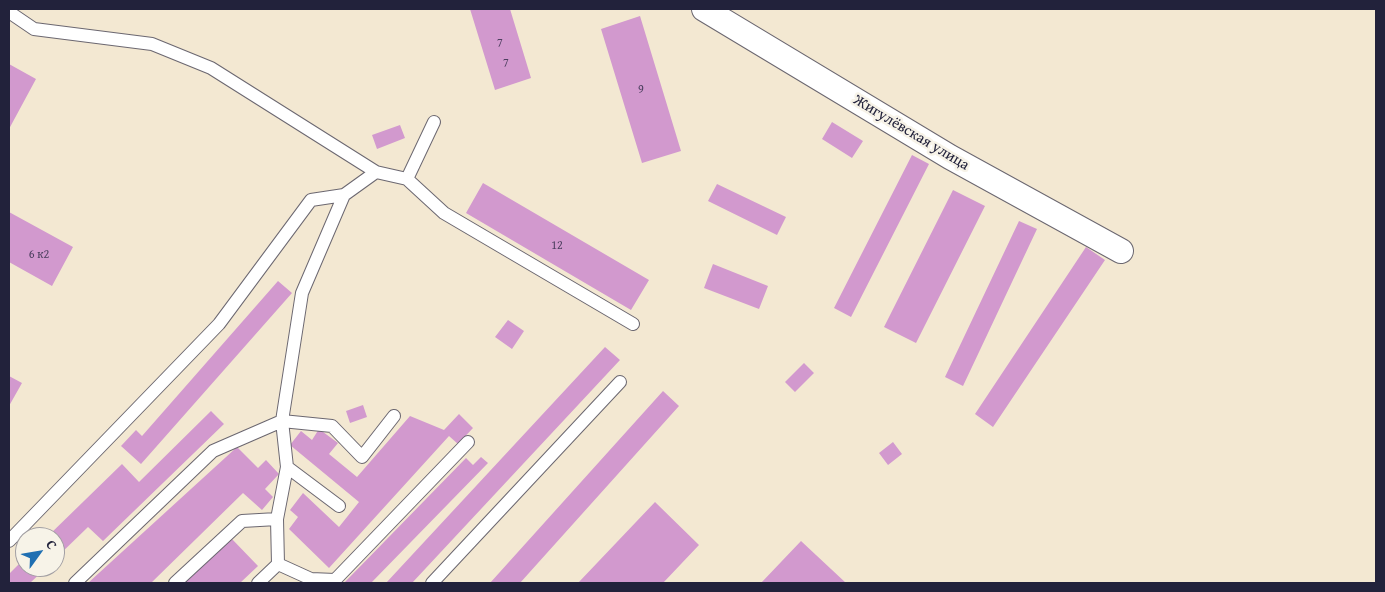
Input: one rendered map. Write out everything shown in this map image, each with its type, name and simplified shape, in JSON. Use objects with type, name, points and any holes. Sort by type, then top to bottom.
[{"type":"street","name":"Жигулёвская улица","points":[[704,9],[950,157],[1121,250]]},
{"type":"lane","points":[[9,12],[34,29],[152,44],[211,68],[376,172],[407,179],[444,213],[632,324]]},
{"type":"lane","points":[[407,179],[434,122]]},
{"type":"lane","points":[[9,541],[219,324],[311,200],[344,195],[376,172]]},
{"type":"lane","points":[[258,583],[278,564],[277,519],[287,467],[282,421],[302,293],[344,195]]},
{"type":"lane","points":[[432,583],[620,382]]},
{"type":"lane","points":[[75,583],[213,451],[282,421],[332,426],[362,457],[394,416]]},
{"type":"lane","points":[[278,564],[310,581],[335,580],[468,442]]},
{"type":"lane","points":[[287,467],[339,506]]},
{"type":"lane","points":[[175,583],[242,521],[277,519]]},
{"type":"building","points":[[470,9],[510,9],[531,78],[495,90]]},
{"type":"building","points":[[640,16],[681,151],[642,163],[601,29]]},
{"type":"building","points":[[9,64],[36,79],[9,129]]},
{"type":"building","points":[[832,122],[863,141],[852,158],[822,139]]},
{"type":"building","points":[[400,125],[405,138],[377,149],[372,135]]},
{"type":"building","points":[[912,155],[929,164],[851,317],[834,308]]},
{"type":"building","points":[[483,183],[649,280],[631,310],[466,213]]},
{"type":"building","points":[[717,184],[786,217],[777,235],[708,201]]},
{"type":"building","points":[[953,190],[985,206],[916,343],[884,327]]},
{"type":"building","points":[[9,212],[73,247],[52,286],[9,262]]},
{"type":"building","points":[[1019,221],[1037,229],[963,386],[945,377]]},
{"type":"building","points":[[1086,247],[1105,260],[993,427],[975,414]]},
{"type":"building","points":[[713,264],[768,286],[759,309],[704,288]]},
{"type":"building","points":[[278,281],[292,293],[141,464],[121,446],[136,430],[142,436]]},
{"type":"building","points":[[508,320],[524,331],[512,349],[495,337]]},
{"type":"building","points":[[605,347],[620,360],[412,583],[386,583]]},
{"type":"building","points":[[804,363],[814,373],[795,392],[785,382]]},
{"type":"building","points":[[9,376],[22,383],[9,406]]},
{"type":"building","points":[[663,391],[679,406],[520,583],[490,583]]},
{"type":"building","points":[[363,405],[367,417],[350,423],[346,411]]},
{"type":"building","points":[[211,411],[224,424],[103,541],[88,527],[65,549],[65,527],[57,527],[122,464],[139,482]]},
{"type":"building","points":[[459,414],[473,428],[458,444],[449,436],[329,568],[289,529],[298,517],[290,510],[303,493],[339,527],[359,502],[290,445],[301,431],[312,440],[319,429],[338,443],[329,454],[357,477],[410,416],[444,430]]},
{"type":"building","points":[[893,442],[902,454],[888,465],[879,453]]},
{"type":"building","points":[[237,447],[258,468],[266,460],[279,474],[265,489],[273,497],[262,510],[243,493],[151,583],[88,583]]},
{"type":"building","points":[[481,457],[488,463],[371,583],[344,583],[466,458],[473,465]]},
{"type":"building","points":[[655,502],[699,545],[663,583],[578,583]]},
{"type":"building","points":[[231,538],[258,566],[240,583],[183,583]]},
{"type":"building","points":[[801,541],[846,583],[761,583]]},
{"type":"building","points":[[15,568],[15,577],[36,577],[30,583],[9,583],[9,574]]}]
